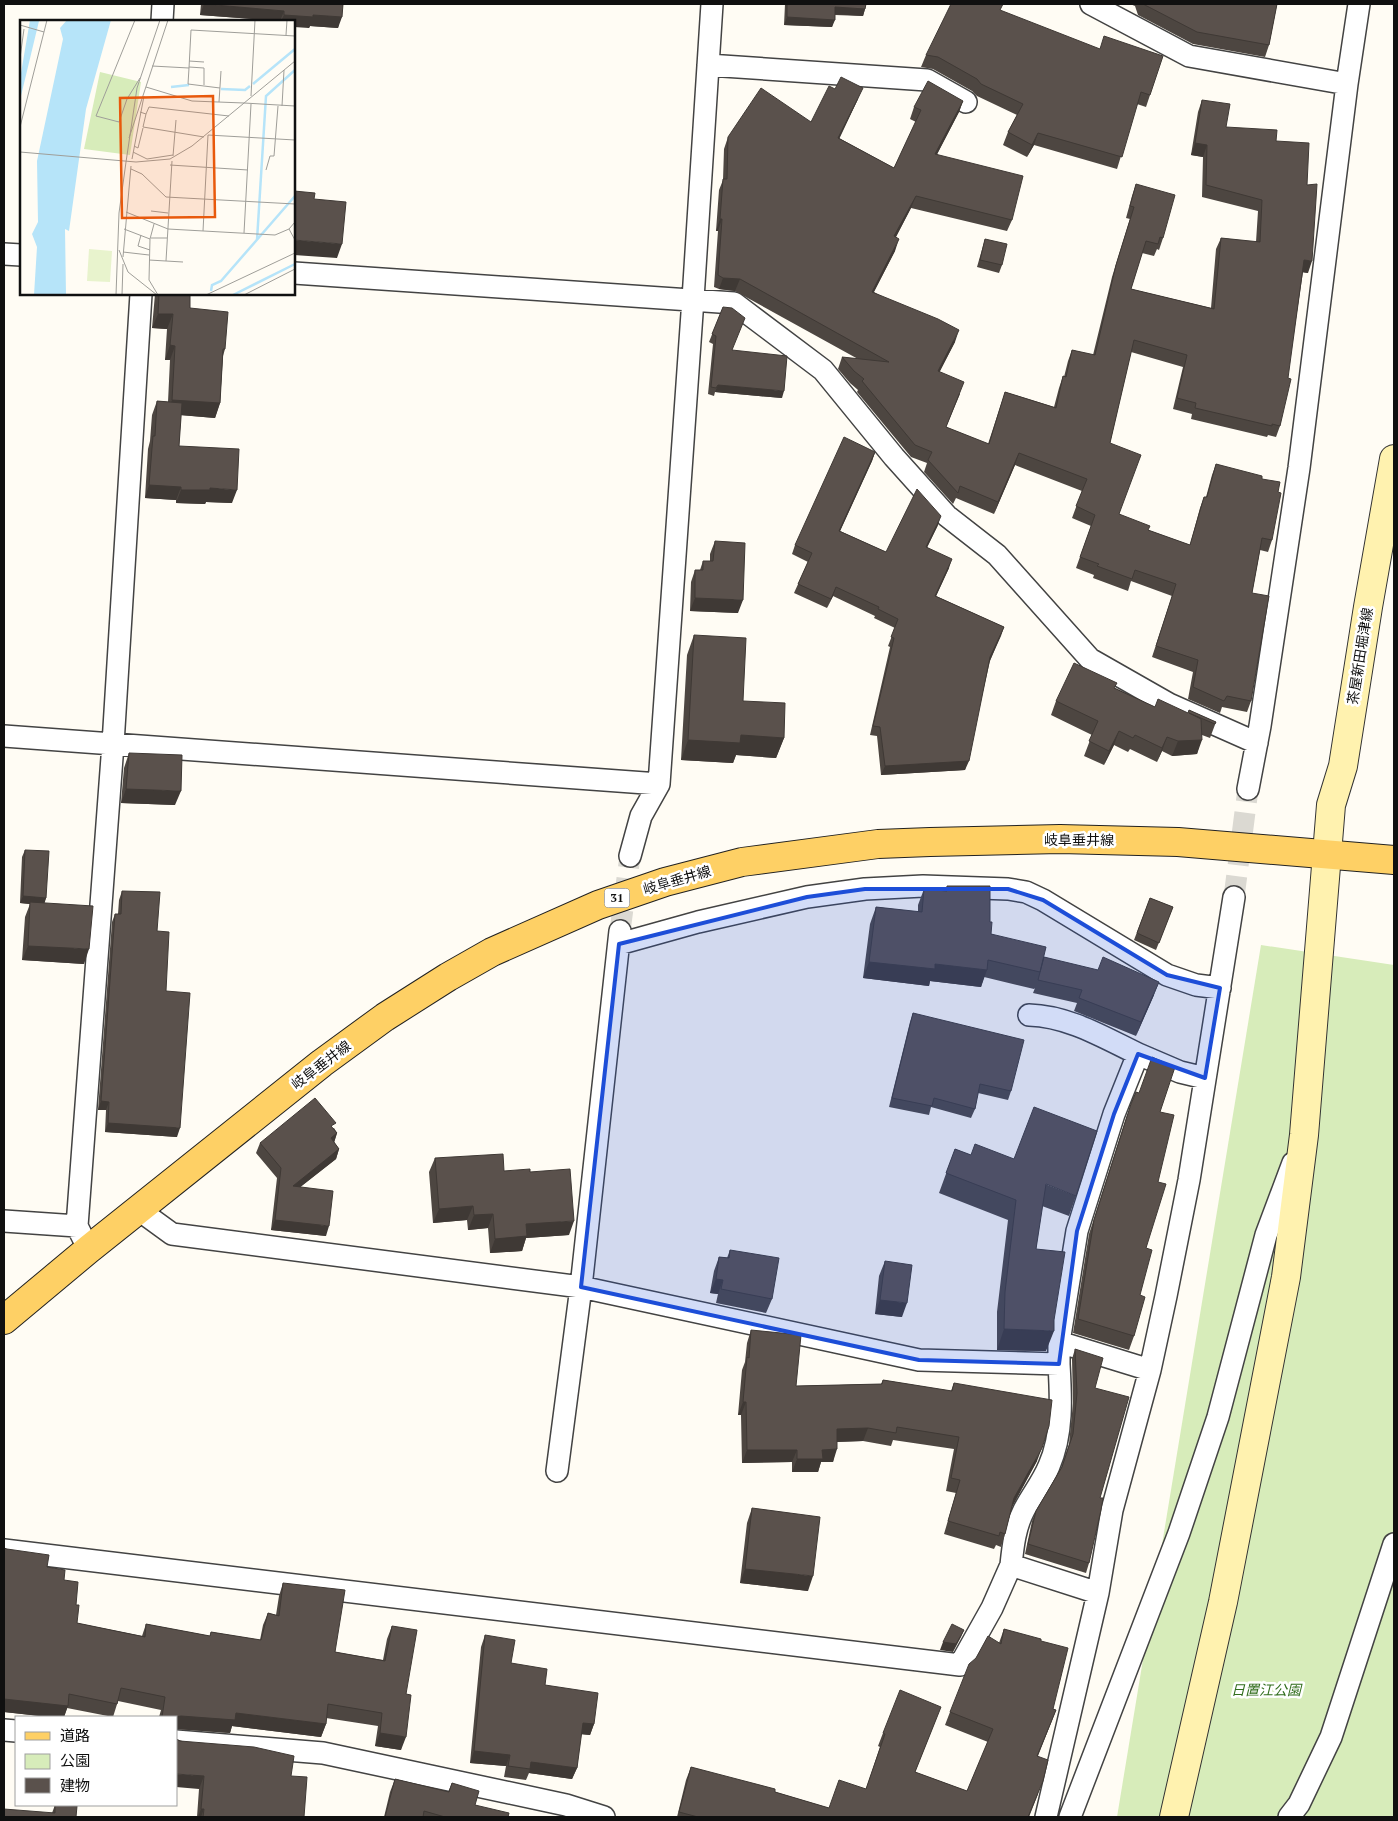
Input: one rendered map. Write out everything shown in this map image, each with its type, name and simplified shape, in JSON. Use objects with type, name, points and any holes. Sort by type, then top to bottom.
[{"type":"main road","name":"岐阜垂井線","points":[[4,1320],[83,1237],[139,1210],[322,1063],[385,1017],[492,952],[598,905],[665,882],[742,862],[861,846],[930,842],[1119,840],[1178,842],[1394,860]]},
{"type":"street","points":[[162,20],[163,4]]},
{"type":"street","points":[[630,856],[641,816],[659,784],[712,4]]},
{"type":"street","points":[[1091,4],[1189,56],[1347,84]]},
{"type":"street","points":[[1248,789],[1257,743],[1299,468],[1347,84],[1359,4]]},
{"type":"street","points":[[708,65],[928,80],[966,102]]},
{"type":"street","points":[[4,254],[20,255]]},
{"type":"street","points":[[295,273],[734,303],[823,370],[894,457],[947,516],[997,555],[1090,658],[1169,704],[1257,743]]},
{"type":"street","points":[[4,1221],[83,1237],[142,295]]},
{"type":"street","name":"茶屋新田堀津線","points":[[1174,1817],[1223,1602],[1286,1277],[1304,1134],[1331,805],[1343,766],[1394,459]]},
{"type":"street","points":[[4,736],[659,784]]},
{"type":"street","points":[[557,1471],[581,1287],[620,937],[698,922],[807,897],[865,889],[923,886],[1008,889],[1026,892],[1043,900],[1167,975],[1196,985],[1220,988]]},
{"type":"street","points":[[1046,1817],[1098,1593],[1112,1510],[1150,1370],[1189,1180],[1234,897]]},
{"type":"street","points":[[1029,1016],[1058,1019],[1078,1026],[1180,1072],[1205,1078]]},
{"type":"street","points":[[4,1550],[960,1665],[992,1608],[1011,1565],[1014,1534],[1023,1511],[1050,1466],[1062,1408],[1059,1342],[1077,1230],[1114,1114],[1138,1054]]},
{"type":"street","points":[[1070,1817],[1179,1533],[1218,1417],[1266,1235],[1304,1134]]},
{"type":"street","points":[[139,1210],[172,1234],[581,1287],[919,1360],[1059,1364]]},
{"type":"street","points":[[1059,1342],[1150,1370]]},
{"type":"street","points":[[1289,1817],[1299,1804],[1331,1737],[1394,1544]]},
{"type":"street","points":[[1011,1565],[1098,1593]]},
{"type":"street","points":[[178,1741],[323,1753],[566,1805],[604,1817]]},
{"type":"highlighted area","points":[[865,889],[1008,889],[1043,900],[1167,975],[1220,988],[1205,1078],[1138,1054],[1114,1114],[1077,1231],[1059,1364],[919,1360],[581,1287],[619,944],[807,897]]},
{"type":"green space","name":"日置江公園","points":[[1261,945],[1394,965],[1394,1817],[1117,1817]]},
{"type":"building","points":[[204,4],[343,4],[342,17],[313,15],[313,17],[284,15],[284,11]]},
{"type":"building","points":[[787,4],[866,4],[865,9],[835,7],[835,20],[787,17]]},
{"type":"building","points":[[951,4],[1003,4],[1000,10],[1100,49],[1104,36],[1163,56],[1150,95],[1141,92],[1122,157],[1038,133],[1032,145],[1008,132],[1023,104],[981,84],[977,79],[938,57],[926,55]]},
{"type":"building","points":[[1143,4],[1277,4],[1269,45],[1197,32]]},
{"type":"building","points":[[841,77],[863,88],[838,138],[894,168],[921,110],[914,107],[928,81],[963,101],[935,154],[1023,176],[1012,220],[916,196],[894,236],[899,239],[872,292],[938,319],[959,330],[938,371],[964,382],[946,427],[989,444],[1005,392],[1056,408],[1063,376],[1066,377],[1072,350],[1095,355],[1116,265],[1134,207],[1130,206],[1136,184],[1175,195],[1163,238],[1160,237],[1158,244],[1146,241],[1131,289],[1214,309],[1221,238],[1260,242],[1262,200],[1206,185],[1207,145],[1195,143],[1202,100],[1230,104],[1226,127],[1277,130],[1276,141],[1309,143],[1307,185],[1317,184],[1312,261],[1304,260],[1288,378],[1291,379],[1280,426],[1272,424],[1272,426],[1195,408],[1196,403],[1177,398],[1187,355],[1134,340],[1110,443],[1141,455],[1119,514],[1150,526],[1148,530],[1190,545],[1204,497],[1207,497],[1216,464],[1262,476],[1262,479],[1280,482],[1278,492],[1281,493],[1272,540],[1262,538],[1252,593],[1269,596],[1251,701],[1227,696],[1224,701],[1193,687],[1198,660],[1156,646],[1176,584],[1135,570],[1132,579],[1097,566],[1099,564],[1080,557],[1095,515],[1076,506],[1087,479],[1019,453],[998,502],[960,486],[958,493],[928,460],[932,452],[915,445],[862,381],[864,379],[842,357],[889,362],[740,279],[723,278],[718,275],[722,219],[720,219],[723,179],[727,179],[728,137],[761,88],[811,122],[829,86],[835,89]]},
{"type":"building","points":[[295,191],[315,193],[314,199],[346,202],[342,244],[295,240]]},
{"type":"building","points":[[985,239],[1007,244],[1002,265],[980,260]]},
{"type":"building","points":[[159,295],[190,295],[190,308],[228,312],[225,349],[223,349],[220,403],[172,400],[175,346],[170,345],[173,314],[158,314]]},
{"type":"building","points":[[723,307],[732,308],[745,318],[732,350],[787,356],[784,391],[718,385],[716,388],[711,387],[716,336],[712,334]]},
{"type":"building","points":[[157,401],[182,403],[179,446],[239,449],[237,490],[210,488],[210,490],[181,490],[181,487],[149,485]]},
{"type":"building","points":[[844,437],[875,452],[839,531],[886,552],[917,489],[941,516],[926,547],[952,559],[935,596],[1004,627],[990,657],[969,761],[885,766],[880,727],[873,726],[894,638],[891,637],[898,619],[878,609],[879,607],[836,587],[831,599],[798,584],[812,553],[795,545]]},
{"type":"building","points":[[715,541],[745,543],[743,600],[695,598],[695,570],[703,570],[703,561],[713,561]]},
{"type":"building","points":[[694,635],[746,638],[743,701],[785,703],[784,738],[741,735],[740,743],[688,740]]},
{"type":"building","points":[[1074,663],[1117,683],[1114,688],[1155,707],[1158,699],[1188,713],[1189,710],[1216,722],[1215,724],[1189,713],[1201,719],[1202,740],[1178,741],[1167,737],[1162,748],[1135,735],[1133,738],[1119,731],[1109,751],[1089,741],[1098,721],[1056,701]]},
{"type":"building","points":[[129,753],[182,755],[181,791],[126,789]]},
{"type":"building","points":[[25,850],[49,851],[46,898],[23,896]]},
{"type":"building","points":[[947,886],[990,886],[991,934],[1046,947],[1040,972],[988,960],[987,970],[935,964],[935,969],[869,962],[876,907],[922,912],[924,889],[947,891]]},
{"type":"building","points":[[122,891],[160,892],[157,931],[169,932],[166,991],[190,993],[180,1128],[108,1123],[109,1102],[101,1101],[115,914],[121,914]]},
{"type":"building","points":[[1150,898],[1173,907],[1159,943],[1137,933]]},
{"type":"building","points":[[30,902],[93,906],[89,949],[28,946]]},
{"type":"building","points":[[1044,957],[1098,970],[1103,957],[1159,982],[1141,1022],[1079,998],[1082,990],[1038,980]]},
{"type":"building","points":[[913,1013],[1024,1040],[1011,1091],[980,1084],[975,1109],[934,1098],[932,1106],[892,1098]]},
{"type":"building","points":[[1152,1057],[1175,1067],[1160,1112],[1174,1115],[1158,1182],[1166,1184],[1146,1248],[1152,1250],[1140,1295],[1145,1297],[1134,1336],[1078,1319],[1094,1220],[1131,1104],[1136,1092],[1139,1093]]},
{"type":"building","points":[[315,1098],[336,1123],[331,1126],[337,1133],[331,1138],[339,1149],[293,1186],[333,1191],[329,1226],[275,1220],[281,1168],[260,1143]]},
{"type":"building","points":[[1034,1107],[1097,1131],[1076,1196],[1046,1184],[1036,1249],[1065,1252],[1054,1320],[1054,1331],[1004,1329],[1005,1292],[1016,1200],[946,1173],[955,1149],[971,1155],[975,1144],[1014,1159]]},
{"type":"building","points":[[503,1154],[504,1171],[530,1169],[530,1172],[570,1169],[574,1221],[526,1224],[527,1236],[495,1239],[493,1214],[474,1215],[473,1206],[439,1209],[435,1158]]},
{"type":"building","points":[[730,1250],[779,1258],[772,1299],[721,1289],[723,1280],[716,1279],[719,1257],[729,1258]]},
{"type":"building","points":[[885,1261],[912,1265],[907,1303],[880,1300]]},
{"type":"building","points":[[751,1330],[801,1335],[796,1386],[882,1384],[883,1380],[952,1391],[954,1383],[1052,1400],[1049,1426],[1042,1448],[1014,1498],[1005,1534],[1000,1532],[999,1536],[948,1521],[960,1480],[951,1478],[959,1437],[897,1427],[896,1433],[868,1428],[837,1429],[837,1449],[822,1450],[823,1459],[797,1459],[797,1450],[747,1450],[746,1402],[743,1402]]},
{"type":"building","points":[[1075,1349],[1103,1358],[1095,1388],[1129,1397],[1100,1498],[1103,1498],[1089,1563],[1028,1544],[1036,1511],[1062,1467],[1073,1434],[1077,1393]]},
{"type":"building","points":[[752,1508],[820,1517],[813,1576],[745,1569]]},
{"type":"building","points":[[4,1548],[49,1555],[47,1567],[65,1570],[64,1580],[78,1582],[76,1605],[79,1605],[77,1623],[145,1637],[146,1624],[210,1636],[211,1632],[261,1640],[268,1613],[279,1616],[283,1583],[345,1590],[335,1652],[385,1661],[392,1626],[417,1630],[406,1694],[411,1695],[406,1737],[380,1733],[382,1713],[328,1704],[326,1724],[236,1713],[235,1720],[162,1716],[165,1697],[121,1688],[117,1704],[69,1694],[68,1706],[4,1699]]},
{"type":"building","points":[[952,1624],[964,1630],[956,1644],[943,1642]]},
{"type":"building","points":[[1004,1629],[1068,1648],[1053,1709],[1056,1710],[1037,1756],[1048,1760],[1043,1781],[1028,1817],[698,1817],[679,1812],[691,1767],[775,1789],[775,1792],[829,1808],[839,1780],[866,1789],[885,1734],[883,1733],[900,1690],[941,1707],[915,1772],[967,1791],[993,1729],[950,1712],[969,1664],[976,1658],[988,1636],[1001,1644]]},
{"type":"building","points":[[485,1635],[515,1640],[511,1663],[547,1669],[545,1685],[598,1693],[594,1724],[583,1723],[577,1768],[531,1762],[530,1769],[508,1766],[510,1755],[474,1751]]},
{"type":"building","points":[[178,1740],[254,1747],[294,1756],[291,1776],[307,1777],[304,1817],[203,1817],[204,1809],[201,1809],[204,1776],[178,1774]]},
{"type":"building","points":[[395,1779],[449,1792],[452,1783],[479,1791],[475,1805],[509,1813],[508,1817],[445,1817],[424,1811],[423,1817],[385,1817]]},
{"type":"building","points":[[55,1806],[77,1806],[76,1817],[4,1817],[4,1809],[55,1813]]},
{"type":"tunnel","points":[[1234,897],[1248,789]]},
{"type":"tunnel","points":[[620,931],[630,856]]}]
